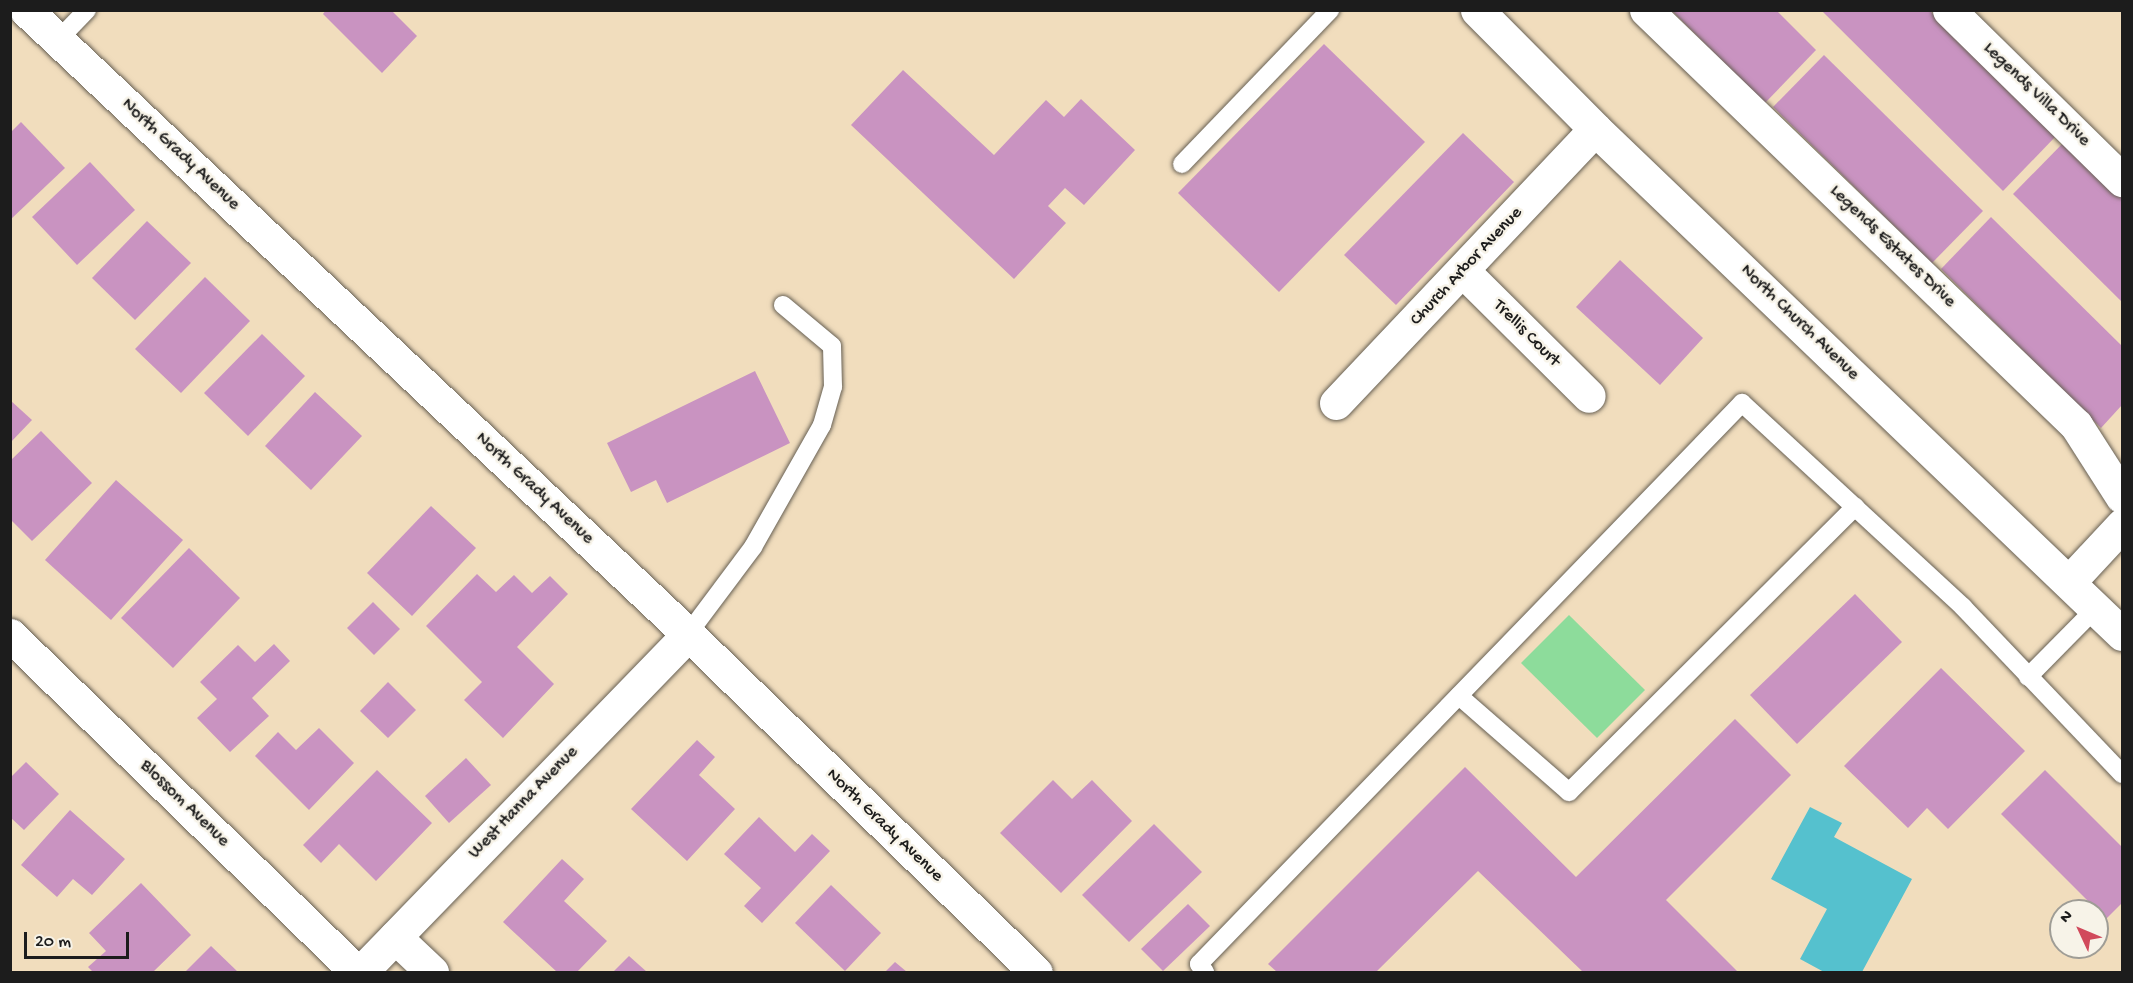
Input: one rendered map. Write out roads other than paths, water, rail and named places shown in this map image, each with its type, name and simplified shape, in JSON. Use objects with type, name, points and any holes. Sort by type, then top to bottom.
[{"type":"street","name":"North Grady Avenue","points":[[26,10],[688,634],[1036,972]]},
{"type":"street","name":"North Church Avenue","points":[[1477,10],[1595,129],[2122,634]]},
{"type":"street","name":"Legends Estates Drive","points":[[1646,10],[2076,425],[2122,497]]},
{"type":"street","name":"Legends Villa Drive","points":[[1949,10],[2122,180]]},
{"type":"street","name":"Church Arbor Avenue","points":[[1336,403],[1595,129]]},
{"type":"street","name":"Trellis Court","points":[[1463,271],[1589,396]]},
{"type":"street","points":[[2069,582],[2122,525]]},
{"type":"street","name":"West Hanna Avenue","points":[[359,972],[688,634]]},
{"type":"street","name":"Blossom Avenue","points":[[10,635],[359,972]]},
{"type":"street","points":[[395,937],[432,972]]},
{"type":"lane","points":[[58,40],[87,10]]},
{"type":"lane","points":[[1182,164],[1330,10]]},
{"type":"lane","points":[[688,634],[753,547],[822,425],[833,387],[832,345],[783,305]]},
{"type":"lane","points":[[1205,972],[1199,964],[1742,403],[1963,607],[2122,774]]},
{"type":"lane","points":[[1459,696],[1569,792],[1855,507]]},
{"type":"lane","points":[[2028,677],[2096,608]]},
{"type":"water","points":[[1810,807],[1842,823],[1834,837],[1912,879],[1862,972],[1824,972],[1800,959],[1827,909],[1771,879]]}]
